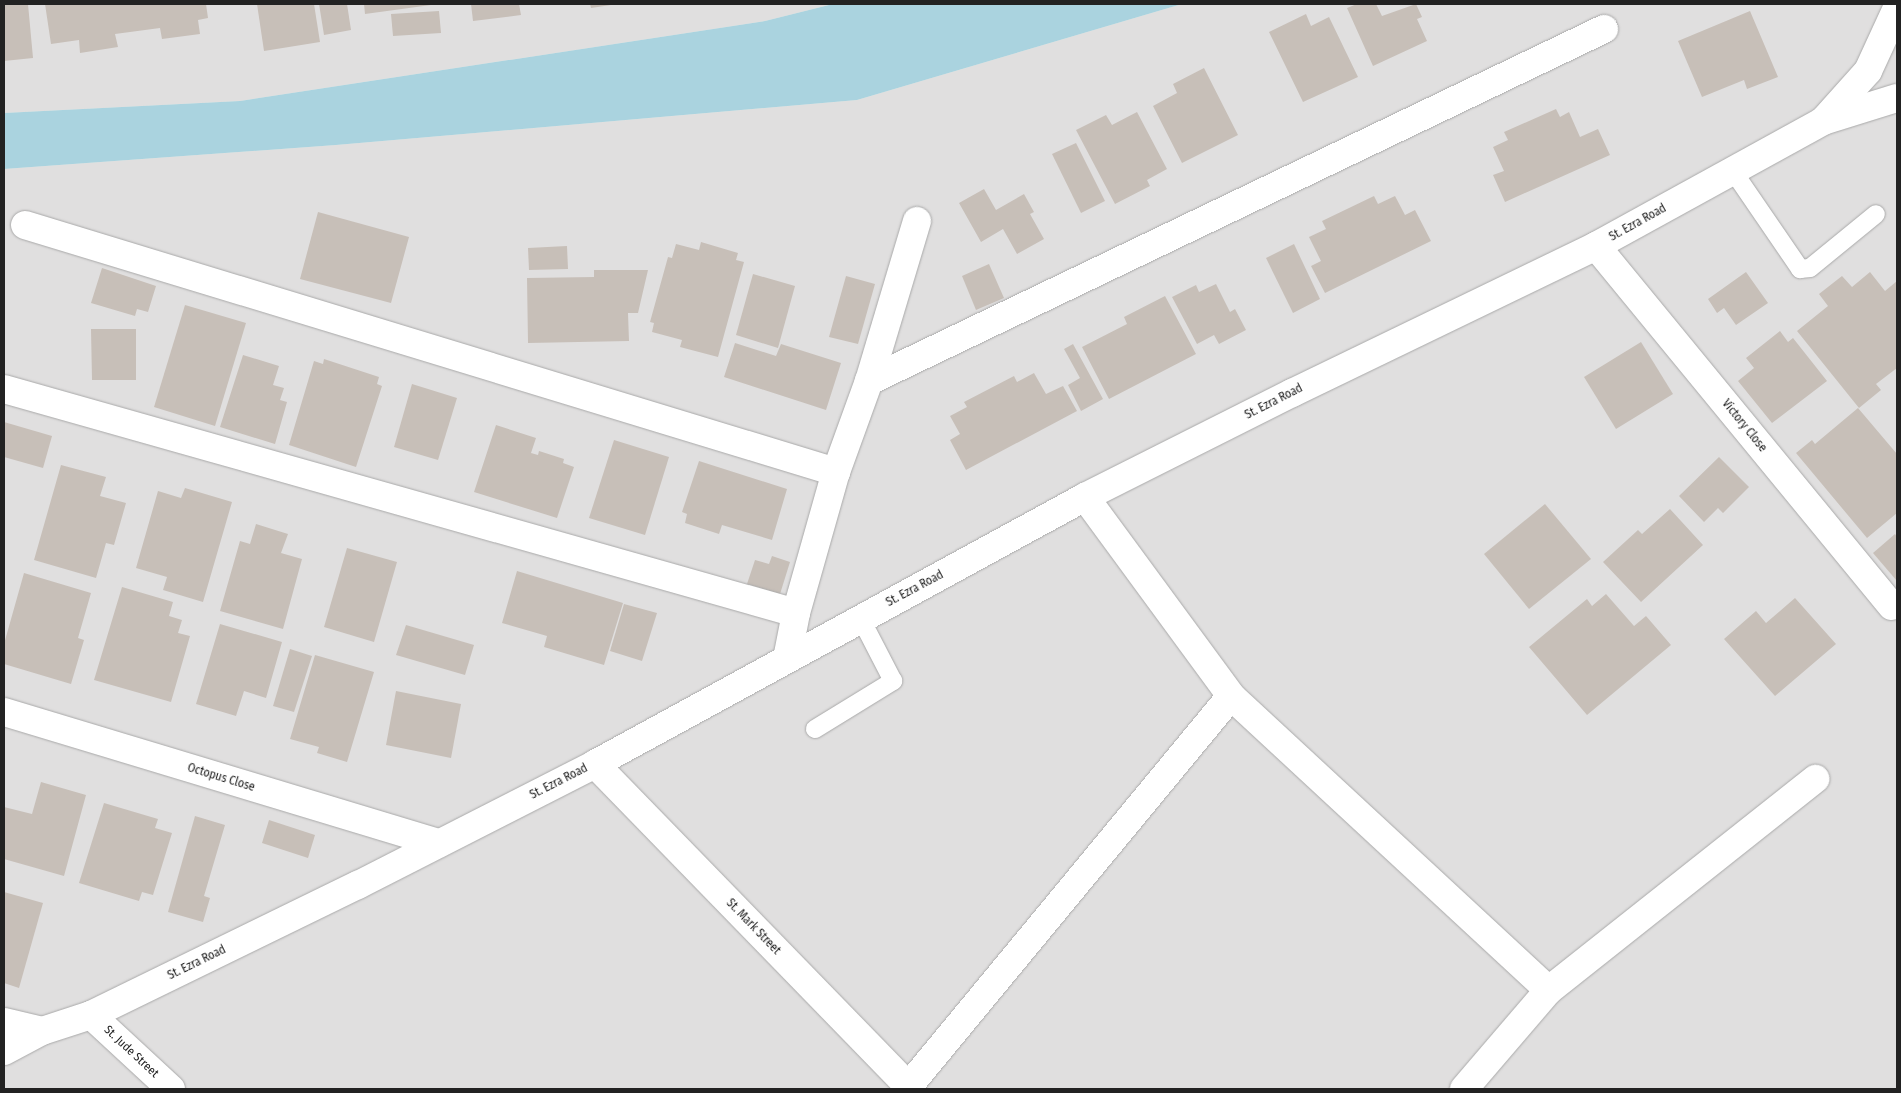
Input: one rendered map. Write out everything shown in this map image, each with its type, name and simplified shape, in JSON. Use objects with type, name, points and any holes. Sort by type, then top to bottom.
[{"type":"street","points":[[1824,121],[1868,71],[1897,8]]},
{"type":"street","points":[[869,381],[1604,29]]},
{"type":"street","points":[[1824,121],[1897,98]]},
{"type":"street","name":"St. Ezra Road","points":[[4,1051],[42,1031],[91,1015],[596,764],[1085,497],[1292,393],[1596,246],[1824,121]]},
{"type":"street","points":[[787,659],[796,614],[836,472],[869,381],[917,221]]},
{"type":"street","points":[[25,225],[836,472]]},
{"type":"street","name":"Victory Close","points":[[1596,246],[1892,606]]},
{"type":"street","points":[[4,390],[796,614]]},
{"type":"street","points":[[1085,497],[1230,696],[1549,990]]},
{"type":"street","points":[[909,1088],[1230,696]]},
{"type":"street","name":"Octopus Close","points":[[4,712],[438,843]]},
{"type":"street","name":"St. Mark Street","points":[[596,764],[909,1088]]},
{"type":"street","points":[[1464,1089],[1549,990],[1816,779]]},
{"type":"street","name":"St. Jude Street","points":[[91,1015],[171,1089]]},
{"type":"street","points":[[4,1022],[42,1031]]},
{"type":"lane","points":[[1733,171],[1800,269],[1810,268],[1876,214]]},
{"type":"lane","points":[[816,728],[893,681],[861,619]]},
{"type":"shaded area","points":[[4,4],[833,4],[765,21],[240,101],[4,113]]},
{"type":"shaded area","points":[[1182,4],[1897,4],[1897,1089],[4,1089],[4,169],[336,145],[857,100]]},
{"type":"water","points":[[833,4],[1182,4],[857,100],[336,145],[4,169],[4,113],[240,101],[765,21]]},
{"type":"building","points":[[4,4],[28,4],[33,58],[4,61]]},
{"type":"building","points":[[45,4],[206,4],[208,18],[198,20],[200,34],[162,39],[160,28],[115,34],[118,47],[80,53],[79,40],[51,44]]},
{"type":"building","points":[[257,4],[314,4],[320,42],[264,51]]},
{"type":"building","points":[[319,4],[347,4],[351,30],[324,35]]},
{"type":"building","points":[[364,4],[431,4],[431,5],[365,14]]},
{"type":"building","points":[[471,4],[519,4],[521,15],[473,21]]},
{"type":"building","points":[[590,4],[611,4],[611,5],[591,8]]},
{"type":"building","points":[[1357,4],[1376,4],[1382,16],[1416,4],[1422,17],[1417,19],[1427,41],[1373,66],[1347,8]]},
{"type":"building","points":[[439,11],[441,33],[393,36],[391,14]]},
{"type":"building","points":[[1750,11],[1778,77],[1747,89],[1744,80],[1702,97],[1678,41]]},
{"type":"building","points":[[1306,14],[1311,26],[1329,17],[1358,77],[1303,102],[1269,32]]},
{"type":"building","points":[[1204,68],[1238,135],[1182,163],[1153,106],[1177,93],[1173,84]]},
{"type":"building","points":[[1556,109],[1560,117],[1569,112],[1580,137],[1598,129],[1610,155],[1505,202],[1493,175],[1504,171],[1493,147],[1508,140],[1504,132]]},
{"type":"building","points":[[1137,112],[1167,169],[1147,180],[1150,186],[1115,204],[1076,130],[1106,115],[1112,125]]},
{"type":"building","points":[[1076,143],[1105,201],[1081,213],[1052,154]]},
{"type":"building","points":[[984,189],[996,210],[1024,194],[1034,212],[1030,214],[1044,239],[1017,254],[1003,229],[981,242],[959,203]]},
{"type":"building","points":[[1374,196],[1378,204],[1395,196],[1405,215],[1415,210],[1431,241],[1325,293],[1311,266],[1321,261],[1309,237],[1326,229],[1322,221]]},
{"type":"building","points":[[318,212],[409,237],[391,303],[300,279]]},
{"type":"building","points":[[701,242],[738,253],[736,260],[744,262],[718,357],[680,347],[682,340],[652,332],[654,323],[650,322],[668,257],[672,258],[676,244],[699,250]]},
{"type":"building","points":[[1294,244],[1320,299],[1293,313],[1266,258]]},
{"type":"building","points":[[567,246],[568,269],[529,270],[528,248]]},
{"type":"building","points":[[989,264],[1004,298],[976,310],[962,276]]},
{"type":"building","points":[[102,268],[156,286],[148,312],[137,309],[135,316],[91,303]]},
{"type":"building","points":[[594,270],[648,270],[638,313],[628,313],[629,341],[528,343],[527,278],[594,277]]},
{"type":"building","points":[[1746,272],[1768,303],[1736,325],[1724,308],[1717,313],[1708,299]]},
{"type":"building","points":[[1870,272],[1885,291],[1897,281],[1897,368],[1876,384],[1881,390],[1859,408],[1797,331],[1828,306],[1819,294],[1842,276],[1852,287]]},
{"type":"building","points":[[753,274],[795,286],[778,348],[736,335]]},
{"type":"building","points":[[846,276],[875,284],[858,344],[829,337]]},
{"type":"building","points":[[1216,284],[1230,312],[1235,309],[1246,330],[1219,344],[1214,335],[1197,344],[1172,297],[1196,285],[1199,292]]},
{"type":"building","points":[[1165,296],[1196,354],[1109,399],[1082,347],[1127,324],[1124,317]]},
{"type":"building","points":[[185,305],[246,323],[215,426],[154,407]]},
{"type":"building","points":[[91,329],[136,329],[136,380],[92,380]]},
{"type":"building","points":[[1780,331],[1788,342],[1793,338],[1827,381],[1772,423],[1738,381],[1754,368],[1746,358]]},
{"type":"building","points":[[1641,342],[1673,394],[1616,429],[1584,377]]},
{"type":"building","points":[[735,343],[776,356],[781,344],[841,363],[826,410],[724,377]]},
{"type":"building","points":[[1073,344],[1103,399],[1081,411],[1068,385],[1080,378],[1064,349]]},
{"type":"building","points":[[243,355],[279,366],[273,385],[284,388],[280,400],[287,402],[275,444],[220,427]]},
{"type":"building","points":[[324,359],[379,377],[377,384],[382,386],[356,467],[289,445],[314,361],[323,364]]},
{"type":"building","points":[[1034,373],[1046,394],[1063,386],[1077,411],[966,470],[950,440],[960,434],[950,416],[967,407],[964,402],[1014,376],[1017,382]]},
{"type":"building","points":[[412,384],[457,398],[438,460],[394,447]]},
{"type":"building","points":[[1858,408],[1897,454],[1897,513],[1867,538],[1796,453],[1812,440],[1815,444]]},
{"type":"building","points":[[4,422],[52,436],[43,468],[4,457]]},
{"type":"building","points":[[496,425],[536,438],[531,453],[538,455],[539,451],[564,459],[563,463],[574,467],[557,518],[474,492]]},
{"type":"building","points":[[614,440],[669,457],[645,535],[589,518]]},
{"type":"building","points":[[1719,457],[1749,487],[1723,513],[1718,508],[1704,522],[1679,496]]},
{"type":"building","points":[[699,461],[787,489],[772,540],[722,525],[719,534],[685,523],[687,514],[682,512]]},
{"type":"building","points":[[61,465],[106,477],[100,496],[126,503],[114,545],[106,543],[96,578],[34,560]]},
{"type":"building","points":[[185,488],[232,502],[203,602],[163,590],[167,577],[136,568],[158,491],[181,498]]},
{"type":"building","points":[[1545,504],[1591,559],[1529,609],[1484,554]]},
{"type":"building","points":[[1670,509],[1703,545],[1641,602],[1603,562],[1638,530],[1642,534]]},
{"type":"building","points":[[256,524],[288,534],[281,553],[302,559],[283,629],[220,611],[240,541],[250,544]]},
{"type":"building","points":[[1895,534],[1897,537],[1897,581],[1873,553]]},
{"type":"building","points":[[347,548],[397,562],[374,642],[324,627]]},
{"type":"building","points":[[772,556],[790,562],[780,594],[747,584],[755,560],[769,564]]},
{"type":"building","points":[[517,571],[623,603],[604,665],[544,647],[547,636],[502,623]]},
{"type":"building","points":[[24,573],[91,593],[78,638],[84,640],[71,684],[4,664],[4,644]]},
{"type":"building","points":[[122,587],[173,602],[169,616],[182,620],[178,633],[190,636],[171,702],[94,680]]},
{"type":"building","points":[[1606,594],[1634,626],[1646,616],[1671,645],[1587,715],[1529,647],[1587,599],[1592,606]]},
{"type":"building","points":[[1795,598],[1836,644],[1775,696],[1724,639],[1756,611],[1766,623]]},
{"type":"building","points":[[624,604],[657,613],[642,661],[610,651]]},
{"type":"building","points":[[220,624],[282,642],[266,698],[244,691],[236,716],[196,704]]},
{"type":"building","points":[[406,625],[474,645],[465,675],[396,655]]},
{"type":"building","points":[[290,649],[312,656],[294,712],[273,706]]},
{"type":"building","points":[[315,655],[374,672],[347,762],[317,753],[319,747],[290,739]]},
{"type":"building","points":[[396,691],[461,704],[451,758],[386,745]]},
{"type":"building","points":[[41,782],[86,795],[64,876],[4,859],[4,807],[32,814]]},
{"type":"building","points":[[104,803],[158,819],[155,828],[172,833],[153,895],[142,892],[139,901],[79,883]]},
{"type":"building","points":[[195,816],[225,825],[204,896],[210,898],[203,922],[168,912]]},
{"type":"building","points":[[269,820],[315,835],[308,858],[262,843]]},
{"type":"building","points":[[4,892],[43,903],[19,988],[4,983]]}]
